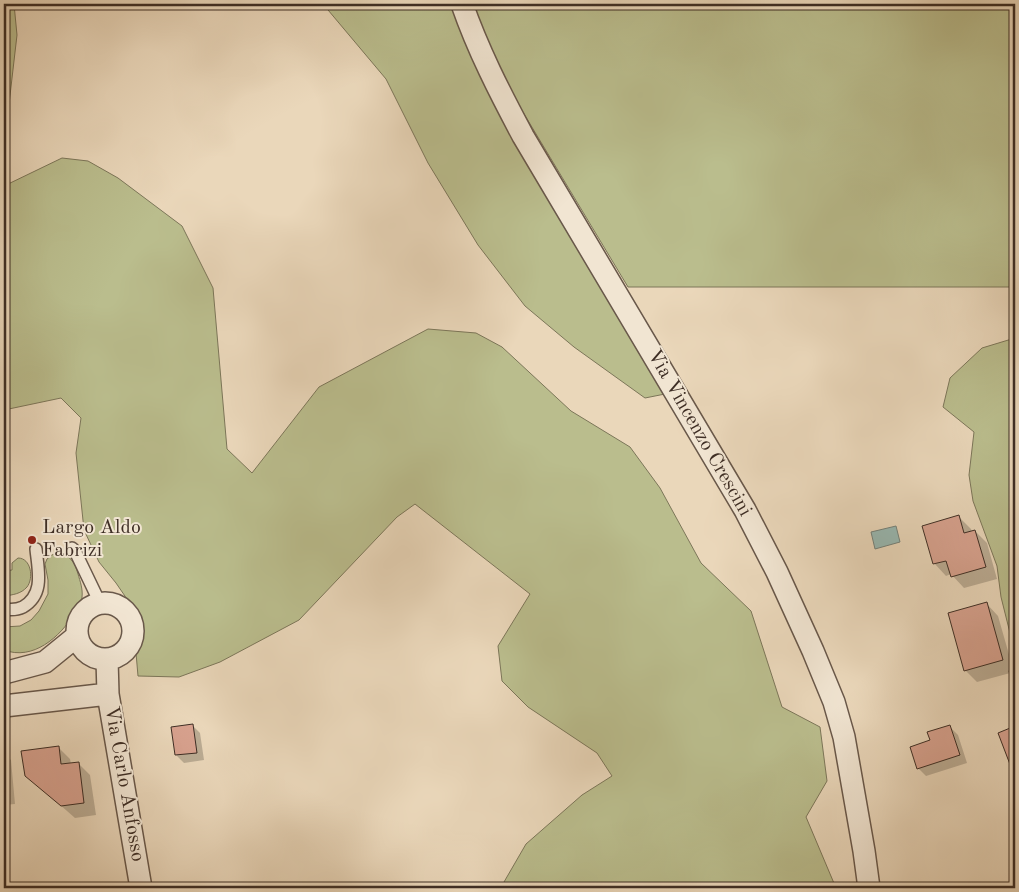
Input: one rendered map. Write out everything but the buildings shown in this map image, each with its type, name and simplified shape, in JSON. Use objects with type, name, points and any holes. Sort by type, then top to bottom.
[{"type":"street","name":"Via Vincenzo Crescini","points":[[462,4],[493,80],[523,136],[745,510],[777,572],[824,677],[839,719],[859,818],[869,888]]},
{"type":"street","points":[[100,603],[116,605],[124,610],[132,624],[132,637],[129,646],[122,654],[107,659],[88,654],[80,646],[77,636],[77,625],[81,616],[90,606],[100,603]]},
{"type":"street","points":[[4,673],[46,662],[77,636]]},
{"type":"street","points":[[107,659],[108,694]]},
{"type":"street","name":"Via Carlo Anfosso","points":[[4,706],[108,694],[141,888]]},
{"type":"lane","points":[[72,548],[100,603]]},
{"type":"lane","points":[[4,609],[18,609],[27,604],[38,589],[36,549]]},
{"type":"green space","points":[[4,4],[14,4],[17,35],[9,104],[4,112]]},
{"type":"green space","points":[[323,4],[454,4],[665,394],[645,398],[574,347],[525,306],[478,245],[428,163],[386,79]]},
{"type":"green space","points":[[470,4],[1015,4],[1015,287],[628,287],[497,69]]},
{"type":"green space","points":[[62,158],[88,161],[118,178],[182,226],[213,288],[227,449],[252,473],[319,387],[428,329],[476,333],[502,347],[571,411],[630,447],[660,488],[701,563],[751,611],[782,707],[820,727],[827,781],[806,817],[836,888],[503,888],[504,882],[526,844],[582,795],[612,776],[597,753],[528,707],[502,681],[498,646],[530,594],[415,504],[397,517],[299,620],[220,662],[179,677],[138,676],[136,653],[140,618],[99,562],[84,530],[76,453],[81,418],[61,398],[4,410],[4,186]]},
{"type":"green space","points":[[1015,338],[1015,678],[1009,672],[1014,649],[1001,597],[997,566],[973,501],[969,475],[974,432],[943,407],[950,378],[982,348]]},
{"type":"green space","name":"Largo Aldo Fabrizi","points":[[57,553],[69,557],[75,566],[82,591],[80,606],[61,631],[45,645],[25,652],[15,653],[4,650],[4,627],[20,626],[31,620],[39,611],[48,594],[45,564],[47,559]]},
{"type":"green space","name":"Largo Aldo Fabrizi","points":[[18,558],[26,561],[30,569],[29,583],[19,593],[4,596],[4,571],[12,570],[12,563]]},
{"type":"water","points":[[896,526],[900,542],[875,549],[871,532]]},
{"type":"place","name":"Largo Aldo Fabrizi","points":[[32,540]]}]
